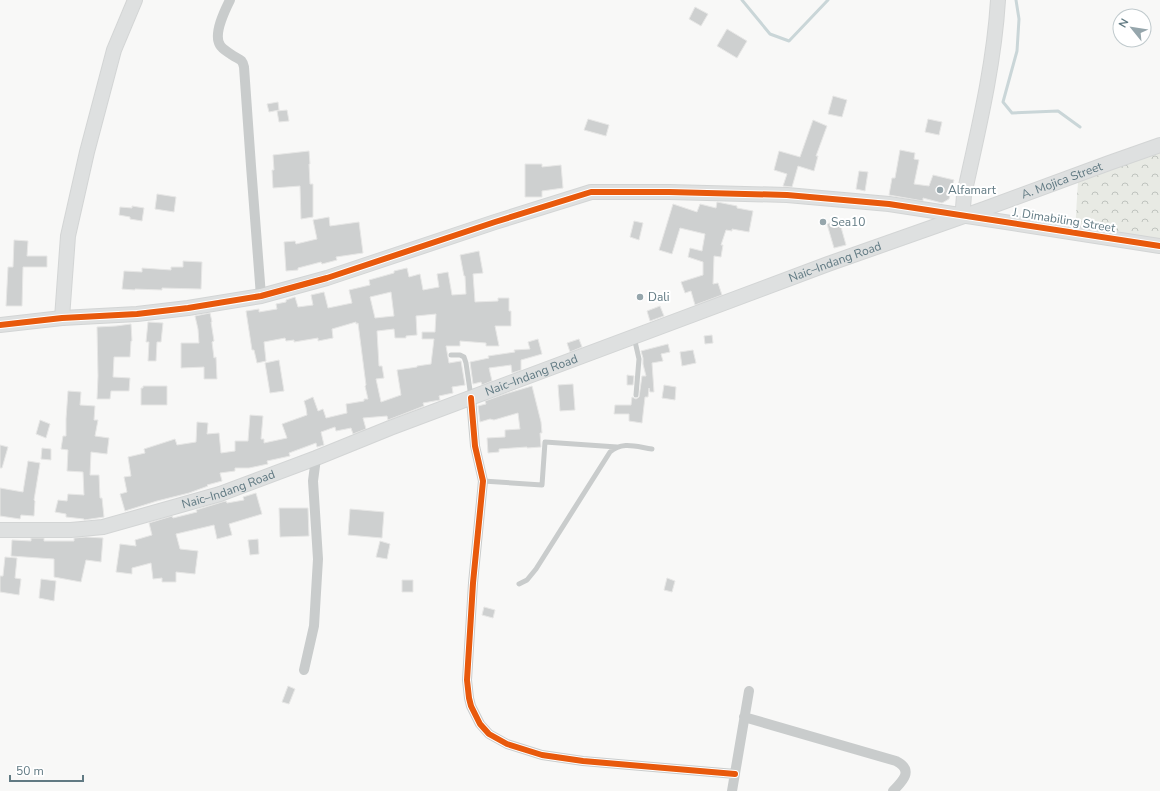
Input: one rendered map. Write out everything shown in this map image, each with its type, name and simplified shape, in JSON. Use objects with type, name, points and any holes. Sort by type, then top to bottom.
[{"type":"street","points":[[62,318],[68,236],[114,50],[135,0]]},
{"type":"street","points":[[230,0],[222,16],[218,38],[220,45],[233,56],[240,59],[244,67],[261,296]]},
{"type":"street","points":[[964,216],[964,195],[990,69],[998,0]]},
{"type":"street","name":"A. Mojica Street","points":[[964,216],[1160,145]]},
{"type":"street","name":"J. Dimabiling Street","points":[[0,325],[62,318],[137,314],[188,308],[261,296],[327,278],[495,222],[591,192],[787,195],[889,204],[1160,246]]},
{"type":"street","name":"Naic–Indang Road","points":[[0,530],[71,530],[103,526],[220,494],[390,428],[828,264],[964,216]]},
{"type":"street","points":[[471,398],[475,446],[483,481],[473,583],[467,680],[471,706],[484,729],[494,737],[507,744],[542,754],[583,761],[735,774]]},
{"type":"street","points":[[304,670],[314,626],[318,559],[313,481],[316,458]]},
{"type":"street","points":[[732,791],[749,692]]},
{"type":"street","points":[[744,717],[896,761],[903,766],[906,770],[906,774],[903,780],[893,791]]},
{"type":"lane","points":[[634,337],[639,359],[636,396]]},
{"type":"lane","points":[[452,355],[460,355],[464,357],[471,398]]},
{"type":"lane","points":[[483,481],[542,485],[545,442],[616,447],[627,445],[652,449]]},
{"type":"lane","points":[[519,584],[527,580],[536,569],[608,456],[616,447]]},
{"type":"green space","points":[[1160,151],[1160,239],[1075,231],[1078,182]]},
{"type":"building","points":[[695,7],[708,14],[701,26],[689,19]]},
{"type":"building","points":[[727,29],[747,41],[737,58],[717,46]]},
{"type":"building","points":[[833,96],[847,100],[842,117],[828,114]]},
{"type":"building","points":[[278,102],[279,110],[269,112],[267,104]]},
{"type":"building","points":[[287,110],[289,121],[279,122],[277,111]]},
{"type":"building","points":[[588,119],[609,125],[606,136],[584,130]]},
{"type":"building","points":[[928,119],[942,122],[939,135],[925,132]]},
{"type":"building","points":[[813,120],[827,126],[816,156],[818,156],[814,171],[798,166],[792,187],[783,186],[787,174],[774,170],[779,151],[800,157]]},
{"type":"building","points":[[900,150],[915,153],[914,159],[919,160],[914,184],[929,186],[933,175],[954,180],[949,199],[942,203],[923,198],[923,201],[889,195],[892,178],[895,178]]},
{"type":"building","points":[[309,151],[310,184],[313,184],[313,217],[301,219],[300,186],[273,188],[273,155]]},
{"type":"building","points":[[525,164],[542,164],[542,167],[561,165],[563,188],[542,191],[542,197],[525,197]]},
{"type":"building","points":[[859,171],[868,172],[865,191],[856,189]]},
{"type":"building","points":[[157,194],[176,197],[174,212],[155,209]]},
{"type":"building","points":[[717,202],[753,211],[749,232],[732,229],[732,231],[726,230],[721,245],[723,245],[721,257],[714,256],[713,284],[718,283],[722,295],[695,305],[691,291],[685,293],[681,282],[703,275],[703,262],[688,257],[690,248],[702,251],[705,234],[680,228],[672,254],[659,250],[673,204],[697,212],[700,204],[716,208]]},
{"type":"building","points":[[132,206],[144,208],[142,221],[119,215],[120,207],[132,208]]},
{"type":"building","points":[[329,217],[330,226],[359,222],[363,253],[336,257],[337,260],[322,264],[321,262],[298,268],[298,270],[286,271],[284,242],[295,241],[296,244],[317,239],[313,220]]},
{"type":"building","points":[[839,220],[846,245],[834,248],[827,224]]},
{"type":"building","points":[[634,221],[643,223],[639,240],[630,237]]},
{"type":"building","points":[[14,240],[28,241],[27,256],[47,256],[47,267],[23,267],[22,306],[6,306],[8,267],[13,267]]},
{"type":"building","points":[[479,251],[483,273],[473,274],[475,302],[498,301],[498,298],[509,298],[509,311],[511,311],[511,326],[495,326],[499,346],[486,346],[486,343],[460,341],[460,346],[446,346],[449,363],[461,361],[465,385],[452,387],[453,393],[439,396],[440,400],[423,403],[424,406],[388,420],[387,416],[363,418],[366,429],[353,434],[351,428],[336,431],[335,427],[321,432],[324,445],[317,447],[316,443],[289,453],[290,456],[267,461],[268,464],[249,468],[235,468],[235,471],[220,473],[222,481],[207,485],[208,486],[189,493],[125,511],[120,494],[127,492],[124,477],[131,476],[128,457],[145,453],[144,449],[175,439],[177,445],[196,442],[197,422],[208,423],[207,434],[219,433],[221,453],[235,451],[235,441],[248,441],[250,415],[263,416],[261,439],[264,439],[264,443],[287,438],[282,424],[307,415],[304,401],[313,397],[318,411],[323,409],[326,418],[347,413],[346,404],[368,399],[365,386],[358,323],[356,324],[356,322],[332,329],[333,338],[318,341],[318,338],[294,342],[294,340],[286,341],[285,338],[264,342],[266,361],[257,363],[254,350],[252,350],[246,311],[259,309],[259,312],[277,309],[276,304],[286,302],[286,300],[295,297],[298,307],[313,305],[311,295],[324,292],[328,308],[352,303],[349,290],[370,285],[369,280],[407,268],[409,277],[420,274],[423,290],[439,287],[437,274],[448,272],[452,295],[466,294],[465,276],[460,255]],"holes":[[[391,292],[394,316],[375,318],[370,297]],[[436,314],[435,332],[422,332],[422,339],[434,339],[431,364],[397,370],[401,395],[381,402],[376,379],[384,378],[382,366],[379,366],[377,331],[394,329],[395,338],[406,338],[406,336],[417,335],[416,316]]]},
{"type":"building","points":[[183,261],[202,262],[201,289],[122,289],[124,271],[142,272],[142,268],[171,270],[171,267],[183,267]]},
{"type":"building","points":[[660,306],[664,316],[650,321],[647,311]]},
{"type":"building","points":[[210,313],[214,341],[212,342],[214,358],[216,357],[217,379],[204,379],[204,367],[181,368],[181,343],[199,343],[195,316]]},
{"type":"building","points":[[148,322],[163,323],[161,342],[157,342],[156,361],[148,361],[149,342],[146,342]]},
{"type":"building","points":[[131,324],[132,341],[130,357],[114,357],[113,377],[130,378],[129,391],[111,391],[110,399],[97,399],[97,327]]},
{"type":"building","points":[[712,335],[713,343],[705,344],[704,336]]},
{"type":"building","points":[[538,339],[542,354],[521,360],[521,370],[512,373],[511,365],[489,368],[492,381],[482,385],[481,382],[473,384],[470,362],[489,358],[488,356],[515,352],[514,350],[530,349],[528,342]]},
{"type":"building","points":[[579,339],[582,347],[570,352],[567,343]]},
{"type":"building","points":[[668,344],[670,352],[661,354],[663,361],[652,363],[654,392],[650,392],[649,388],[648,397],[645,397],[642,423],[629,421],[629,414],[614,414],[615,405],[631,405],[632,397],[636,399],[639,397],[642,376],[646,376],[641,351]]},
{"type":"building","points":[[693,350],[696,363],[682,366],[680,352]]},
{"type":"building","points":[[279,360],[284,391],[270,393],[265,363]]},
{"type":"building","points":[[627,375],[634,376],[633,385],[627,385]]},
{"type":"building","points":[[573,384],[575,410],[560,411],[558,385]]},
{"type":"building","points":[[664,385],[676,387],[675,400],[662,398]]},
{"type":"building","points":[[143,386],[167,386],[167,405],[141,405],[141,388],[143,388]]},
{"type":"building","points":[[532,386],[541,422],[541,447],[499,449],[499,452],[488,453],[487,438],[505,437],[505,430],[520,429],[518,413],[494,420],[490,419],[480,422],[478,406],[486,404],[485,401]]},
{"type":"building","points":[[68,391],[81,392],[80,405],[95,406],[94,420],[98,420],[95,436],[109,438],[107,454],[91,452],[90,475],[99,475],[100,498],[102,498],[104,517],[84,520],[66,517],[66,514],[55,512],[58,500],[67,501],[68,494],[84,495],[83,472],[67,471],[68,450],[61,449],[63,436],[66,436]]},
{"type":"building","points":[[40,420],[50,424],[46,438],[36,434]]},
{"type":"building","points":[[0,445],[8,447],[2,468],[0,468]]},
{"type":"building","points":[[42,448],[51,449],[51,460],[41,459]]},
{"type":"building","points":[[28,461],[40,463],[34,500],[34,516],[21,515],[20,519],[0,516],[0,488],[23,492]]},
{"type":"building","points":[[256,493],[262,514],[229,524],[232,535],[217,539],[214,525],[176,534],[180,549],[198,551],[195,574],[176,572],[176,582],[162,582],[162,578],[153,579],[151,563],[132,568],[132,574],[116,572],[120,544],[136,546],[135,540],[152,535],[149,523],[172,516],[173,518],[197,512],[196,510],[226,501],[227,503],[244,500],[243,497]]},
{"type":"building","points":[[279,508],[308,508],[309,536],[280,537]]},
{"type":"building","points":[[350,509],[384,512],[382,538],[348,535]]},
{"type":"building","points":[[31,538],[44,538],[44,541],[74,541],[74,538],[103,538],[101,562],[86,560],[81,582],[54,577],[54,559],[11,556],[12,540],[31,541]]},
{"type":"building","points":[[258,539],[259,554],[250,555],[248,540]]},
{"type":"building","points":[[380,541],[390,544],[387,559],[376,557]]},
{"type":"building","points":[[5,557],[17,558],[15,578],[21,579],[19,595],[0,592],[0,576],[3,576]]},
{"type":"building","points":[[667,578],[675,581],[672,592],[664,590]]},
{"type":"building","points":[[41,579],[56,581],[54,601],[39,598]]},
{"type":"building","points":[[402,580],[413,580],[413,592],[402,592]]},
{"type":"building","points":[[484,607],[495,610],[493,618],[482,615]]},
{"type":"building","points":[[288,686],[295,689],[289,704],[282,702]]},
{"type":"waterway","points":[[742,0],[770,34],[789,41],[828,0]]},
{"type":"waterway","points":[[1016,0],[1019,19],[1017,51],[1003,102],[1012,113],[1058,111],[1080,127]]},
{"type":"cycle path","points":[[0,325],[62,318],[137,314],[188,308],[261,296],[327,278],[495,222],[591,192],[787,195],[889,204],[1160,246]]},
{"type":"cycle path","points":[[471,398],[475,446],[483,481],[473,583],[467,680],[471,706],[480,724],[489,734],[507,744],[542,755],[583,761],[735,774]]},
{"type":"place","name":"Alfamart","points":[[940,190]]},
{"type":"place","name":"Sea10","points":[[823,222]]},
{"type":"place","name":"Dali","points":[[640,297]]}]
